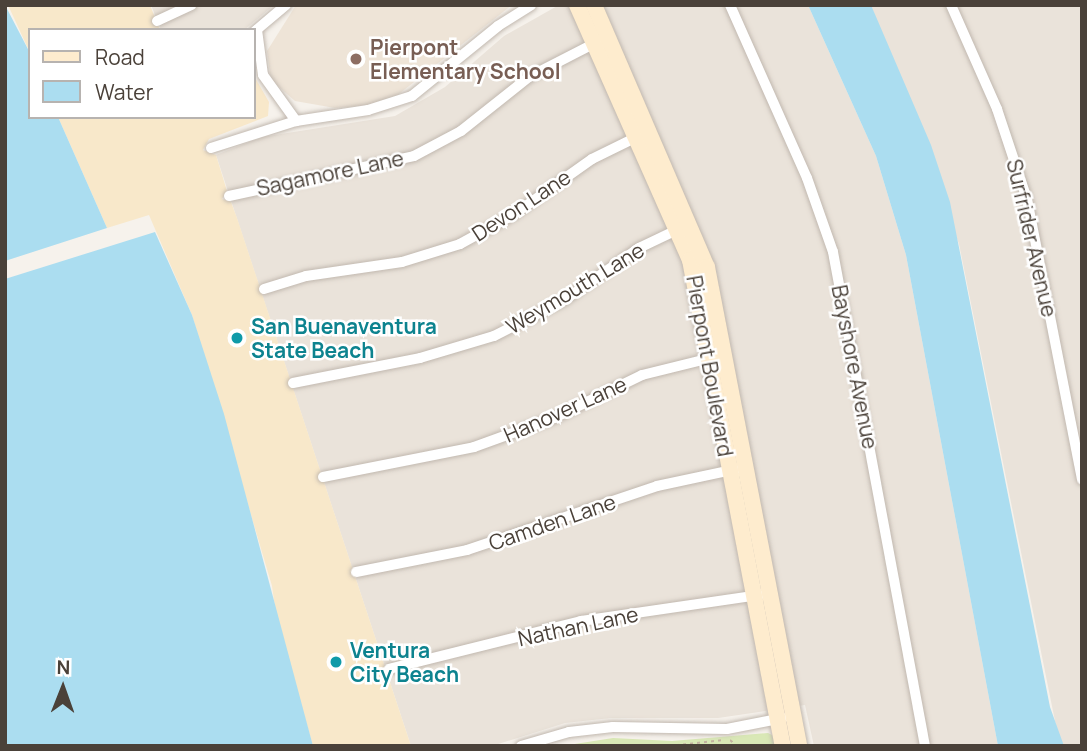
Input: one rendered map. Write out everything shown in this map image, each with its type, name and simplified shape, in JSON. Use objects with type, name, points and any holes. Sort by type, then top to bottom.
[{"type":"street","points":[[157,21],[191,5]]},
{"type":"street","points":[[286,5],[256,31],[263,75],[296,121]]},
{"type":"street","points":[[211,148],[296,121],[368,110],[412,96],[498,26],[531,5]]},
{"type":"street","name":"Pierpont Boulevard","points":[[577,5],[601,40],[684,227],[707,267],[729,470],[753,596],[785,718],[799,746]]},
{"type":"street","name":"Pierpont Boulevard","points":[[594,5],[601,40]]},
{"type":"street","name":"Bayshore Avenue","points":[[730,5],[807,178],[833,252],[922,745]]},
{"type":"street","name":"Surfrider Avenue","points":[[951,5],[997,108],[1027,200],[1082,480]]},
{"type":"street","name":"Sagamore Lane","points":[[229,196],[414,156],[461,131],[529,77],[601,40]]},
{"type":"street","name":"Devon Lane","points":[[264,289],[306,276],[402,262],[460,244],[513,215],[593,159],[643,134]]},
{"type":"street","name":"Weymouth Lane","points":[[293,383],[355,367],[420,358],[494,336],[541,314],[616,262],[684,227]]},
{"type":"street","name":"Pierpont Boulevard","points":[[718,356],[746,467],[769,594],[785,718],[783,746]]},
{"type":"street","name":"Hanover Lane","points":[[323,477],[474,447],[554,418],[642,375],[718,356]]},
{"type":"street","name":"Camden Lane","points":[[356,572],[467,550],[657,486],[746,467]]},
{"type":"street","name":"Nathan Lane","points":[[389,669],[581,621],[769,594]]},
{"type":"street","points":[[521,746],[569,732],[613,727],[727,729],[785,718]]},
{"type":"path","points":[[669,746],[732,740],[737,746]]},
{"type":"shaded area","points":[[151,5],[274,5],[246,28],[160,28]]},
{"type":"shaded area","name":"Pierpont Elementary School","points":[[296,5],[512,5],[395,97],[370,105],[335,108],[295,101],[271,80],[267,51]]},
{"type":"shaded area","points":[[559,5],[808,5],[876,156],[906,255],[998,746],[814,746],[805,705],[718,718],[611,718],[565,723],[492,746],[411,746],[216,155],[262,137],[395,116],[445,87],[504,36]]},
{"type":"shaded area","points":[[871,5],[1082,5],[1082,746],[1064,746],[1058,736],[959,244]]},
{"type":"green space","points":[[768,733],[774,736],[776,746],[562,746],[613,738],[672,741]]},
{"type":"sand","points":[[8,5],[150,5],[159,28],[28,28],[28,49]]},
{"type":"sand","name":"San Buenaventura State Beach","points":[[256,79],[269,102],[268,116],[209,139],[203,150],[216,155],[227,191],[222,199],[231,202],[237,218],[411,746],[313,746],[277,622],[272,586],[192,315],[149,215],[107,228],[59,119],[256,119]]},
{"type":"water","points":[[5,5],[28,49],[28,119],[59,119],[107,228],[5,261]]},
{"type":"water","points":[[808,5],[871,5],[931,145],[950,202],[1050,707],[1064,746],[998,746],[906,255],[876,156]]},
{"type":"water","points":[[155,232],[192,315],[224,414],[313,746],[5,746],[5,279]]},
{"type":"place","name":"Pierpont Elementary School","points":[[356,59]]},
{"type":"place","name":"San Buenaventura State Beach","points":[[237,338]]},
{"type":"place","name":"Ventura City Beach","points":[[336,662]]}]
